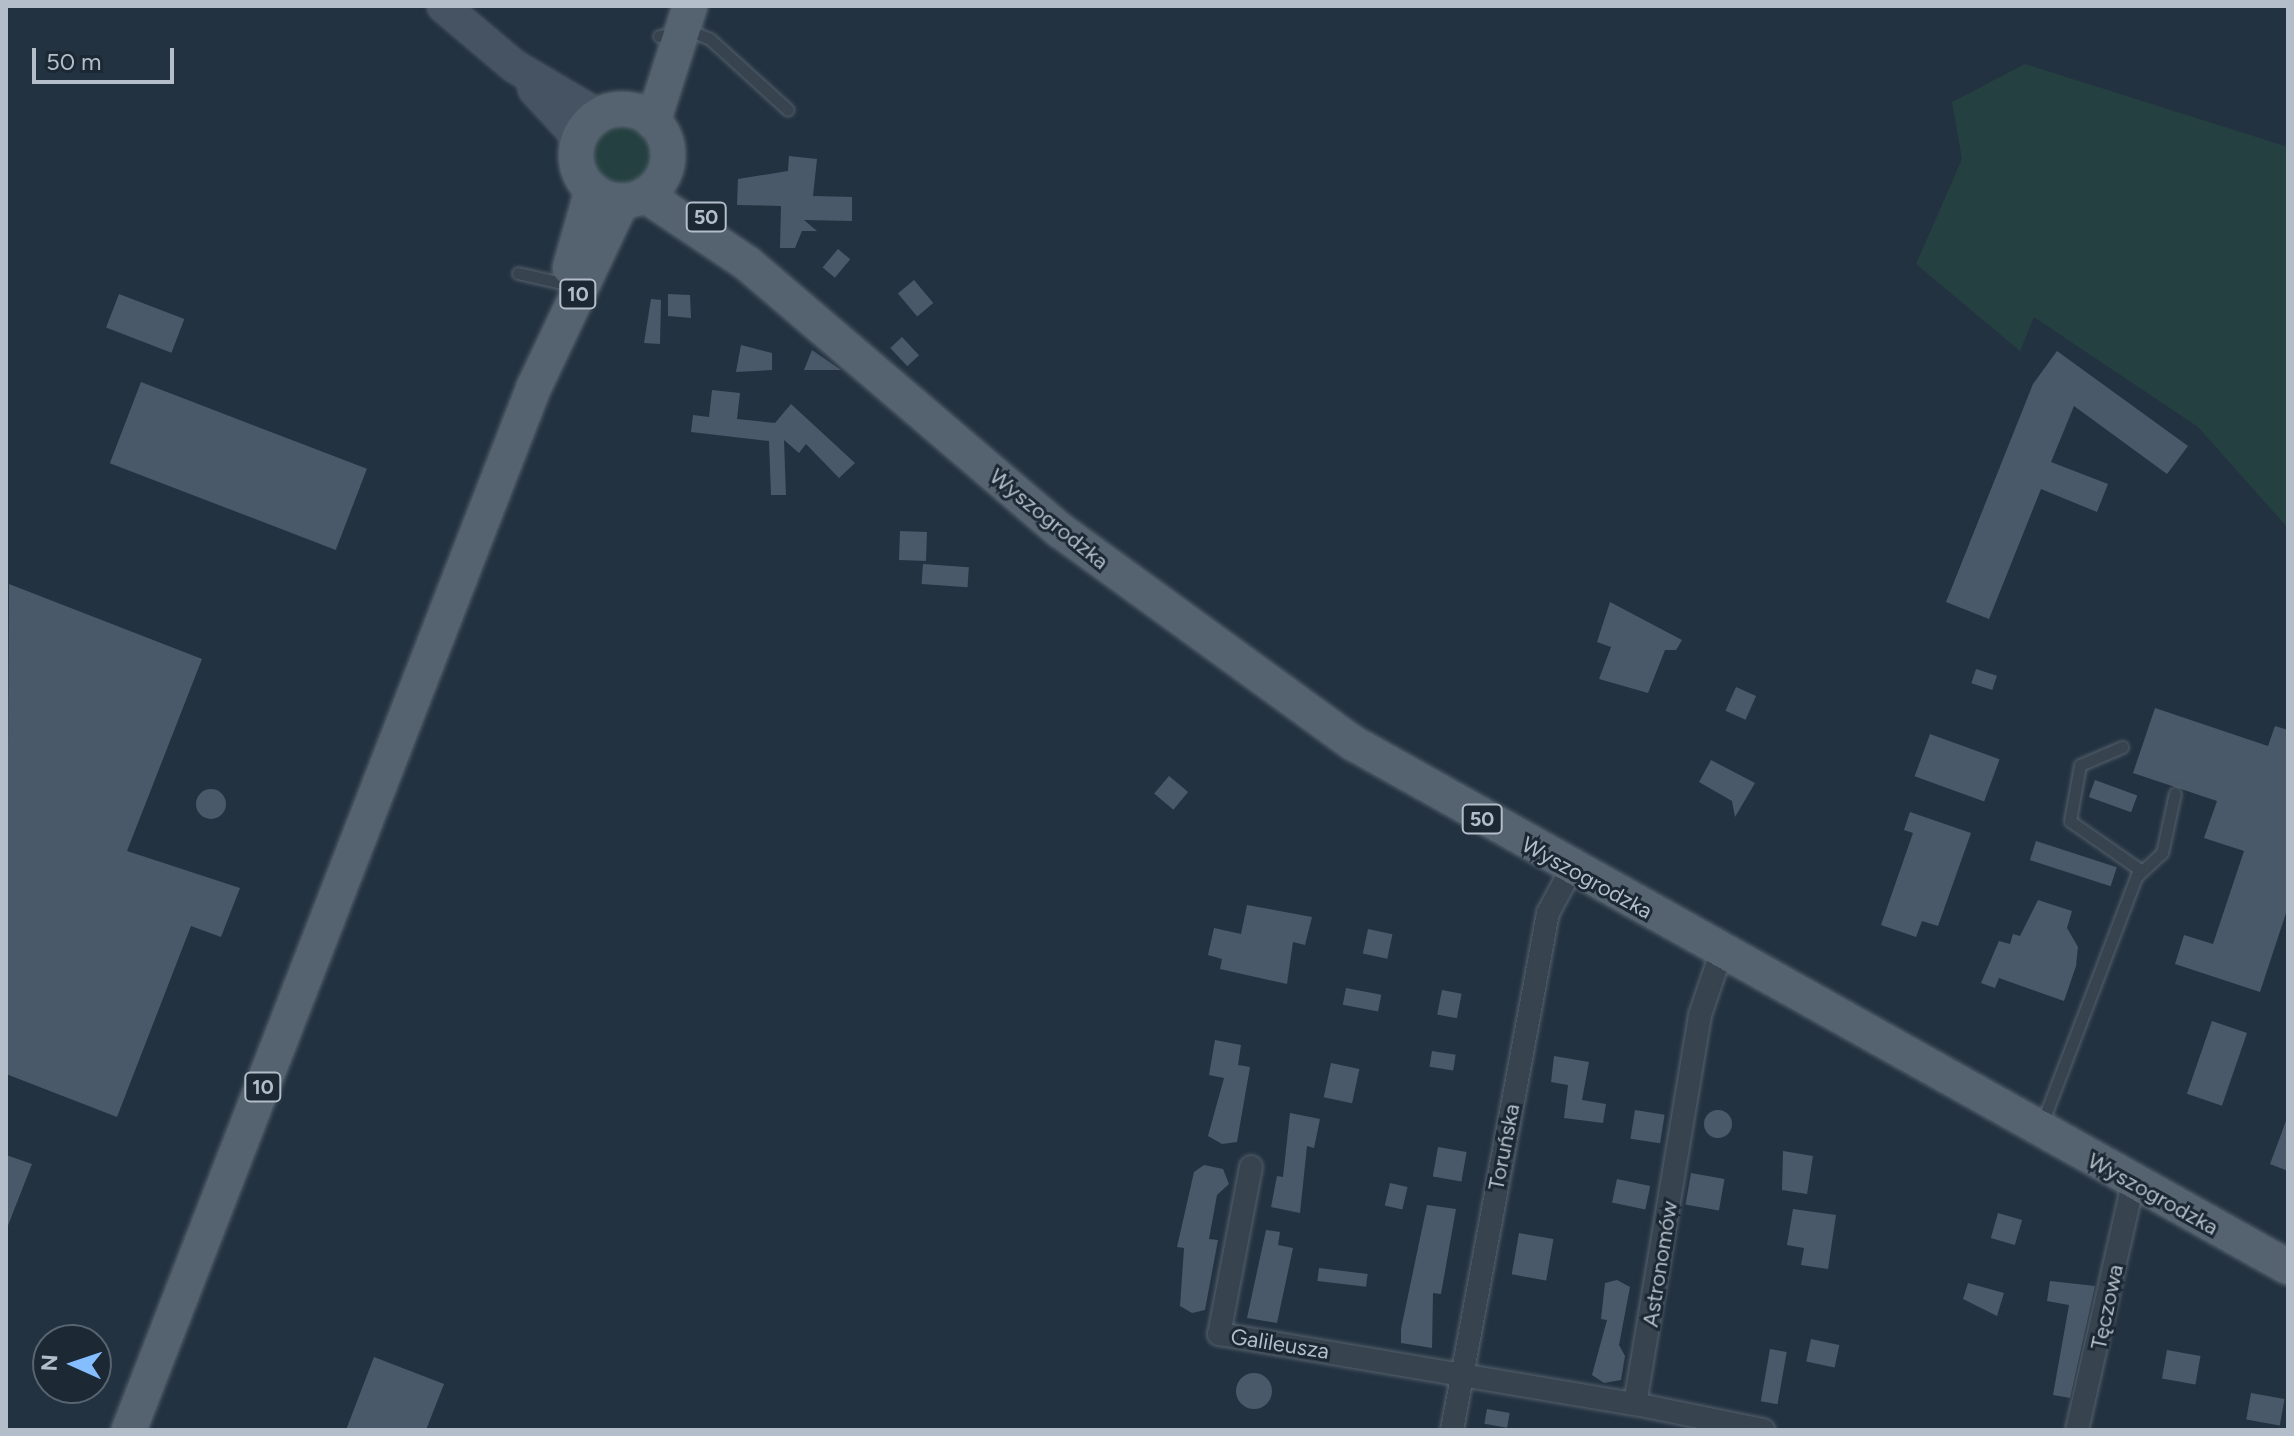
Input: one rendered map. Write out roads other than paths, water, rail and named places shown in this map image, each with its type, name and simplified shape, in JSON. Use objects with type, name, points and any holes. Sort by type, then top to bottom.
[{"type":"main road","points":[[443,6],[514,66],[614,122],[665,141],[666,168]]},
{"type":"main road","points":[[620,195],[578,169],[614,122],[676,20]]},
{"type":"main road","name":"10","points":[[129,1430],[574,286],[620,195],[666,168]]},
{"type":"main road","name":"Wyszogrodzka","points":[[666,168],[748,264],[1061,531],[1181,624],[1353,743],[1571,870],[2288,1267]]},
{"type":"main road","name":"Wyszogrodzka","points":[[620,195],[748,264]]},
{"type":"street","name":"Toruńska","points":[[1452,1430],[1548,913],[1571,870]]},
{"type":"street","name":"Astronomów","points":[[1635,1404],[1700,1015],[1721,953]]},
{"type":"street","name":"Galileusza","points":[[1251,1167],[1219,1334],[1462,1374]]},
{"type":"street","name":"Tęczowa","points":[[2077,1430],[2133,1183]]},
{"type":"street","points":[[1462,1374],[1763,1430]]},
{"type":"lane","points":[[676,20],[710,39],[788,110]]},
{"type":"lane","points":[[518,273],[574,286]]},
{"type":"lane","points":[[2039,1130],[2139,869],[2070,821],[2080,765],[2122,747]]},
{"type":"lane","points":[[2137,876],[2162,853],[2175,793]]}]
